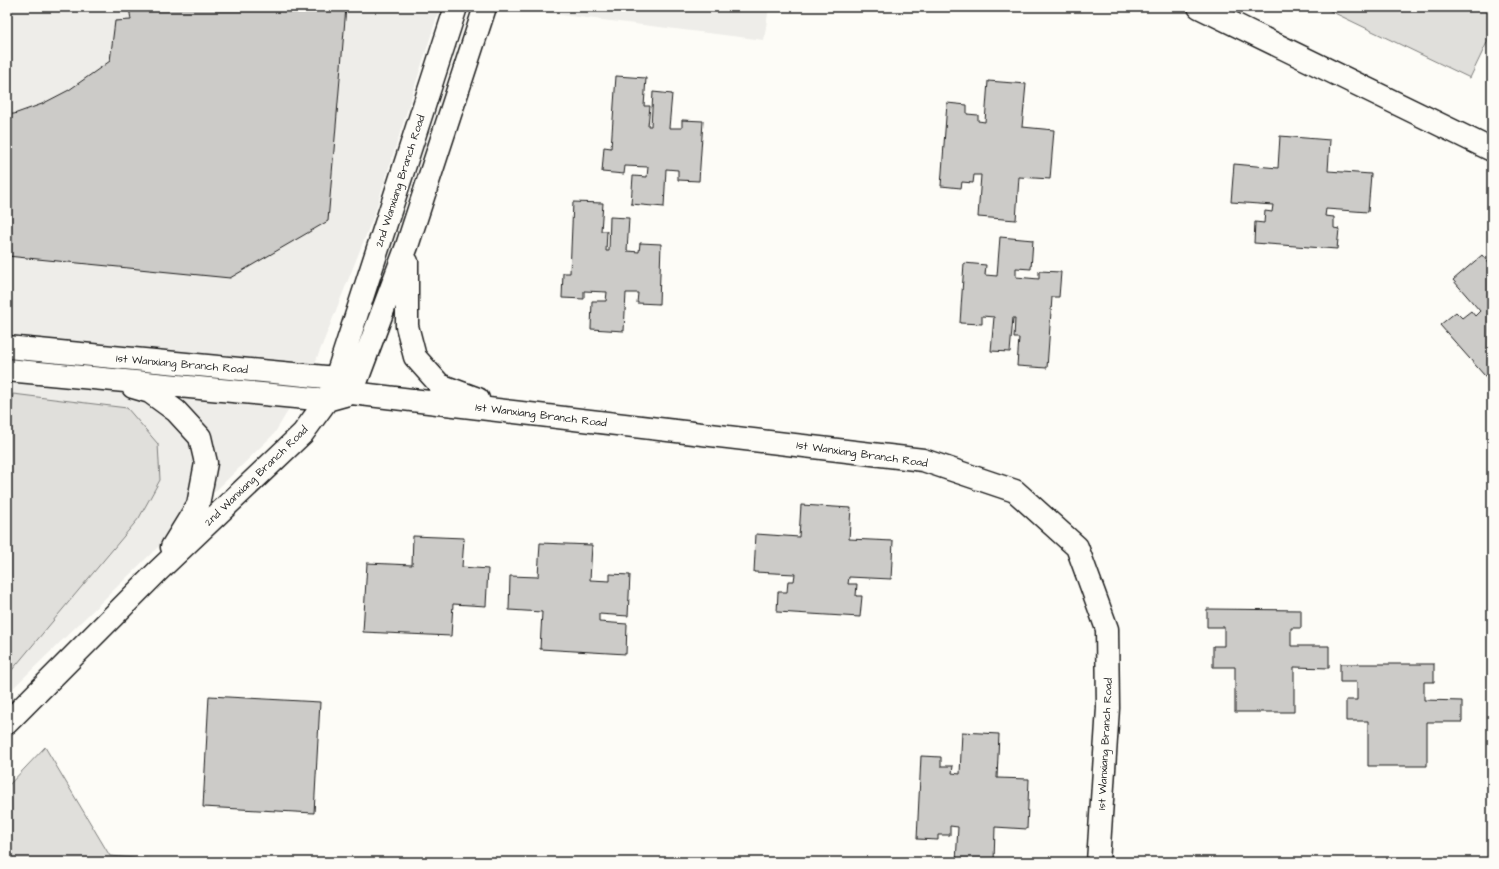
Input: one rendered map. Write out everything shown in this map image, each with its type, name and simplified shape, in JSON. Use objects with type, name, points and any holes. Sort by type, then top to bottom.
[{"type":"street","name":"2nd Wanxiang Branch Road","points":[[7,723],[158,570],[303,433],[327,400],[336,378],[456,7]]},
{"type":"street","points":[[336,378],[352,393],[407,246],[485,7]]},
{"type":"street","points":[[1199,7],[1492,150]]},
{"type":"street","points":[[407,246],[406,313],[407,326],[415,357],[440,385],[511,411]]},
{"type":"street","name":"1st Wanxiang Branch Road","points":[[7,347],[336,378]]},
{"type":"street","name":"1st Wanxiang Branch Road","points":[[7,370],[327,400],[352,393],[923,460],[1015,491],[1077,547],[1107,628],[1108,708],[1098,862]]},
{"type":"street","points":[[100,379],[150,392],[176,411],[200,437],[206,463],[198,505],[158,570]]},
{"type":"shaded area","points":[[7,7],[440,7],[374,215],[311,373],[274,434],[7,694]]},
{"type":"shaded area","points":[[523,7],[769,7],[764,40],[522,10]]},
{"type":"shaded area","points":[[1322,7],[1492,7],[1492,32],[1470,78]]},
{"type":"shaded area","points":[[13,394],[127,408],[158,444],[160,480],[139,518],[7,676],[7,453]]},
{"type":"shaded area","points":[[45,747],[110,856],[184,862],[7,862],[7,787]]},
{"type":"building","points":[[129,7],[346,7],[328,221],[230,278],[7,256],[7,114],[14,114],[42,104],[69,90],[110,61],[115,21],[131,20]]},
{"type":"building","points":[[616,76],[646,78],[644,106],[650,106],[648,126],[651,126],[653,92],[672,94],[669,128],[682,128],[682,120],[703,121],[699,181],[678,180],[678,170],[666,169],[664,207],[631,204],[633,176],[647,177],[648,167],[625,166],[624,174],[602,172],[604,147],[611,148]]},
{"type":"building","points":[[988,81],[1026,84],[1022,127],[1054,130],[1050,179],[1019,177],[1016,220],[978,217],[981,175],[974,175],[973,183],[962,182],[961,188],[941,186],[947,103],[967,105],[967,114],[978,115],[978,121],[985,122]]},
{"type":"building","points":[[1280,136],[1330,140],[1328,171],[1371,174],[1368,212],[1326,209],[1325,216],[1334,217],[1334,228],[1339,229],[1337,249],[1254,243],[1255,222],[1264,223],[1265,211],[1272,212],[1273,205],[1231,202],[1234,164],[1278,168]]},
{"type":"building","points":[[573,202],[603,203],[601,231],[607,231],[606,251],[609,251],[610,217],[629,218],[627,251],[639,252],[640,243],[661,244],[659,304],[637,303],[638,293],[626,293],[624,331],[591,329],[592,301],[606,301],[607,292],[584,291],[584,299],[562,298],[563,273],[570,273]]},
{"type":"building","points":[[1000,237],[1033,240],[1031,269],[1016,268],[1016,277],[1039,279],[1039,271],[1061,272],[1059,297],[1052,297],[1047,368],[1017,366],[1019,338],[1014,338],[1015,318],[1013,318],[1010,352],[991,351],[994,317],[982,316],[982,324],[960,323],[964,263],[986,265],[985,275],[997,276]]},
{"type":"building","points":[[1482,255],[1492,267],[1492,384],[1440,325],[1456,312],[1462,318],[1471,311],[1475,316],[1480,311],[1453,280]]},
{"type":"building","points":[[801,505],[851,508],[849,539],[893,541],[891,579],[849,577],[848,584],[857,584],[856,596],[862,596],[860,617],[777,612],[778,592],[787,592],[788,581],[794,581],[795,574],[754,572],[756,534],[799,537]]},
{"type":"building","points":[[413,536],[464,538],[462,567],[488,569],[486,606],[453,604],[451,636],[363,632],[367,563],[412,565]]},
{"type":"building","points":[[540,543],[592,545],[590,580],[610,581],[610,574],[630,575],[628,616],[599,614],[599,622],[627,624],[626,654],[540,649],[542,612],[509,610],[510,576],[538,577]]},
{"type":"building","points":[[1207,609],[1301,610],[1301,628],[1291,628],[1291,646],[1329,646],[1329,668],[1294,667],[1294,712],[1235,712],[1235,667],[1213,667],[1213,646],[1224,646],[1224,627],[1207,627]]},
{"type":"building","points":[[1340,664],[1434,664],[1434,682],[1424,682],[1424,700],[1462,701],[1462,722],[1427,722],[1427,766],[1368,766],[1368,721],[1346,721],[1346,700],[1357,700],[1357,682],[1340,682]]},
{"type":"building","points":[[209,696],[320,702],[314,813],[203,807]]},
{"type":"building","points":[[962,732],[999,734],[997,778],[1029,779],[1027,829],[995,827],[994,862],[956,862],[958,827],[950,826],[950,835],[938,835],[938,840],[917,839],[921,756],[941,757],[941,766],[953,766],[952,773],[960,774]]}]
